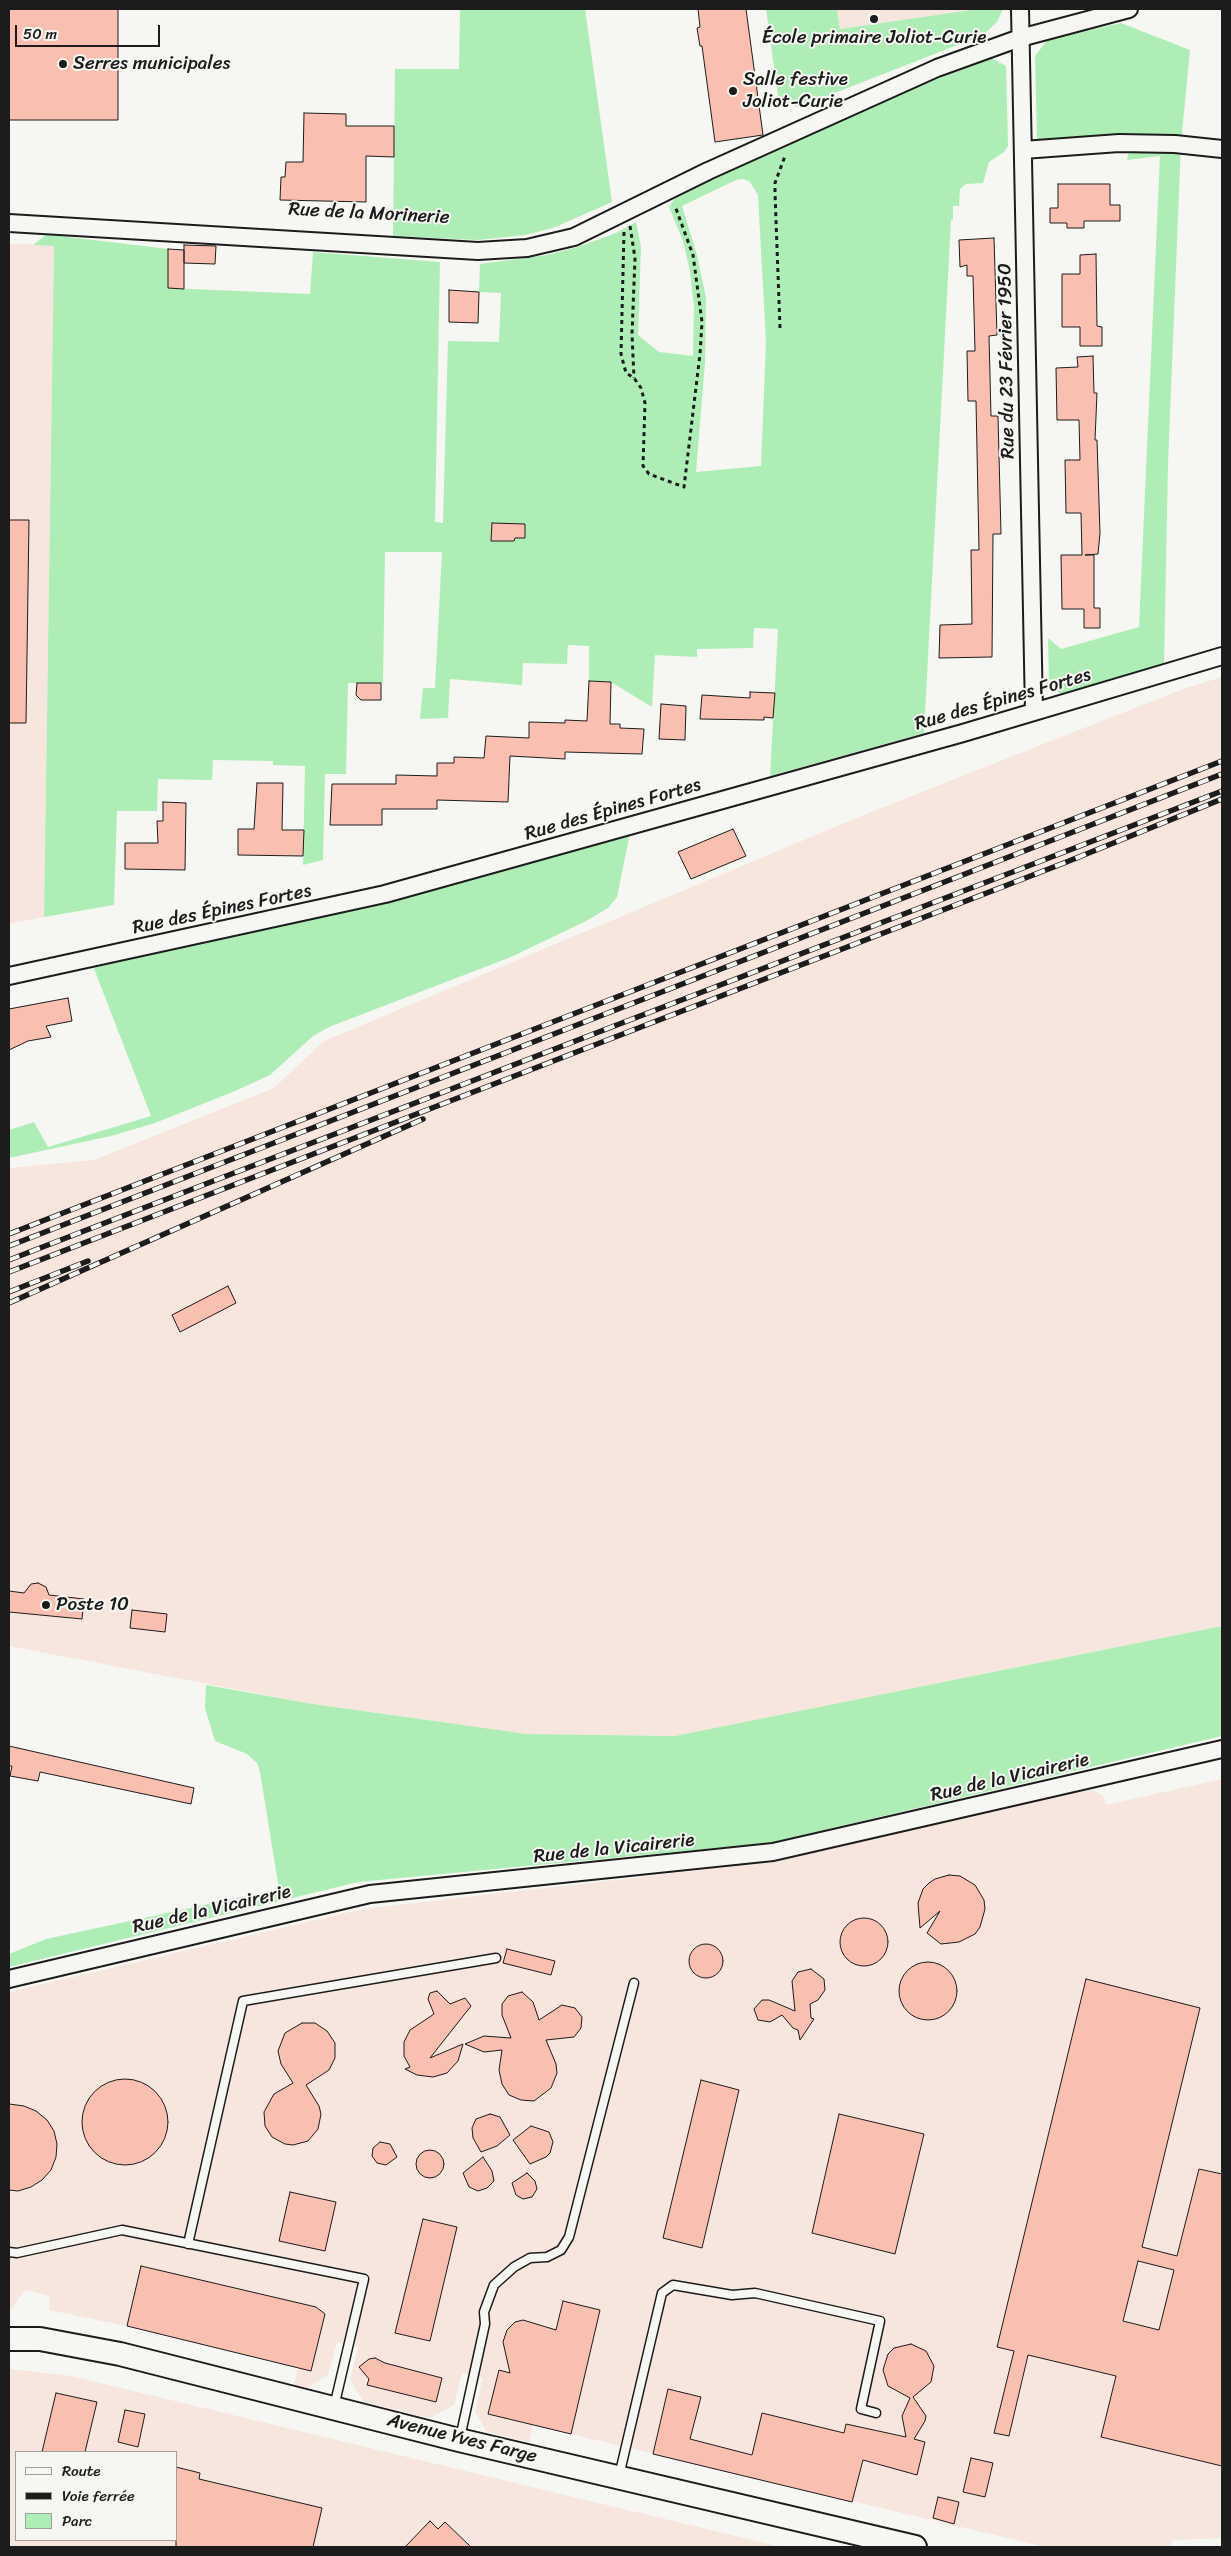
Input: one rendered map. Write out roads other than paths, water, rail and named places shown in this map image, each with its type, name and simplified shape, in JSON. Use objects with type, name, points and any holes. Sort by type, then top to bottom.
[{"type":"street","name":"Rue du 23 Février 1950","points":[[1020,9],[1034,712]]},
{"type":"street","name":"Rue de la Morinerie","points":[[9,223],[478,251],[527,248],[574,236],[669,190],[937,68],[1020,38],[1129,9]]},
{"type":"street","points":[[1023,150],[1119,142],[1175,144],[1222,149]]},
{"type":"street","name":"Rue des Épines Fortes","points":[[9,976],[385,894],[1034,712],[1222,656]]},
{"type":"street","name":"Rue de la Vicairerie","points":[[9,1979],[370,1894],[774,1852],[1222,1749]]},
{"type":"street","name":"Avenue Yves Farge","points":[[9,2339],[40,2339],[120,2354],[459,2440],[619,2476],[915,2547]]},
{"type":"lane","points":[[188,2244],[243,2000],[496,1958]]},
{"type":"lane","points":[[459,2440],[485,2324],[484,2312],[494,2285],[514,2267],[530,2258],[547,2257],[561,2250],[569,2238],[634,1982]]},
{"type":"lane","points":[[9,2252],[17,2253],[122,2230],[364,2279],[334,2407]]},
{"type":"lane","points":[[619,2476],[662,2293],[673,2285],[732,2295],[755,2293],[880,2321],[861,2409],[876,2413]]},
{"type":"railway","points":[[9,1234],[1222,761]]},
{"type":"railway","points":[[9,1246],[1222,774]]},
{"type":"railway","points":[[9,1260],[1222,791]]},
{"type":"railway","points":[[9,1272],[1064,863],[1222,799]]},
{"type":"railway","points":[[9,1303],[423,1119]]},
{"type":"railway","points":[[9,1292],[88,1261]]},
{"type":"place","name":"École primaire Joliot-Curie","points":[[874,19]]},
{"type":"place","name":"Serres municipales","points":[[63,64]]},
{"type":"place","name":"Salle festive Joliot-Curie","points":[[733,91]]},
{"type":"place","name":"Poste 10","points":[[46,1605]]}]
